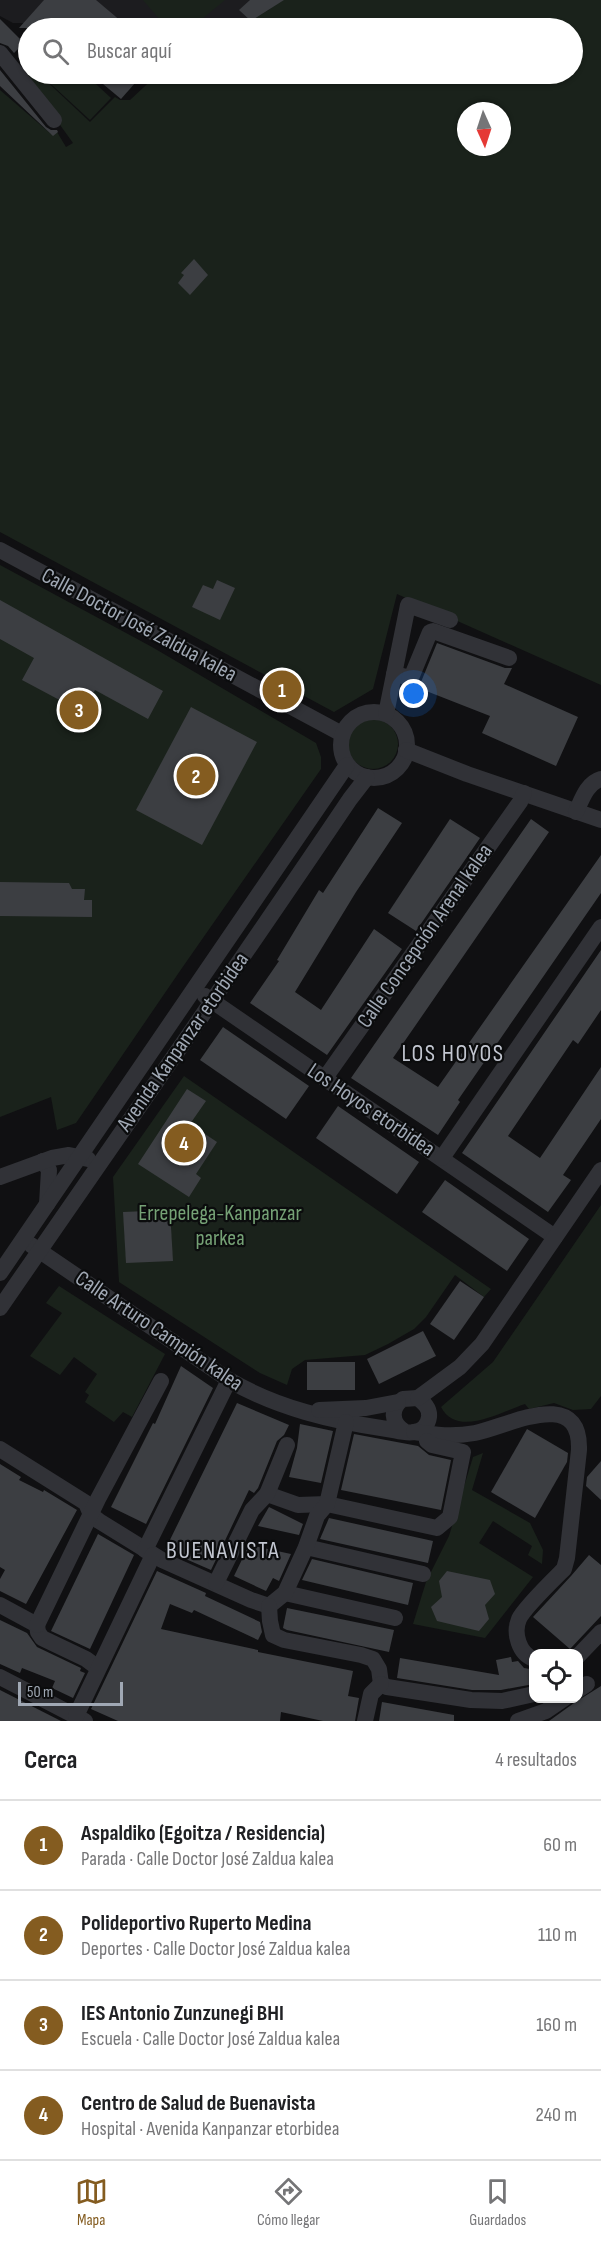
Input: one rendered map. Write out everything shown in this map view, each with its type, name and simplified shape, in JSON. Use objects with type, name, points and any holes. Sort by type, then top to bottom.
[{"type":"street","points":[[0,53],[18,75]]},
{"type":"street","points":[[25,84],[54,120]]},
{"type":"street","name":"Calle Doctor José Zaldua kalea","points":[[0,550],[342,734]]},
{"type":"street","points":[[386,714],[408,605],[450,620]]},
{"type":"street","points":[[394,674],[411,678],[430,632],[433,631],[509,658]]},
{"type":"street","points":[[364,713],[386,714],[394,718],[404,732],[406,750],[403,760],[388,775],[367,777],[353,771],[342,756],[340,745],[347,724],[364,713]]},
{"type":"street","points":[[406,750],[467,774],[601,820]]},
{"type":"street","name":"Avenida Kanpanzar etorbidea","points":[[0,1273],[347,765]]},
{"type":"street","name":"Avenida Kanpanzar etorbidea","points":[[0,1308],[41,1251],[88,1177],[213,1002],[367,777]]},
{"type":"street","points":[[576,812],[584,794],[593,782],[601,777]]},
{"type":"street","name":"Calle Concepción Arenal kalea","points":[[325,1078],[520,802],[524,793]]},
{"type":"street","points":[[442,1158],[601,927]]},
{"type":"street","points":[[205,975],[202,986],[204,995],[213,1002]]},
{"type":"street","name":"Los Hoyos etorbidea","points":[[213,1002],[555,1237]]},
{"type":"street","points":[[0,1177],[52,1158],[69,1155],[94,1163],[88,1177]]},
{"type":"street","points":[[43,1210],[49,1170],[44,1161]]},
{"type":"street","points":[[418,1398],[460,1367],[482,1344],[601,1170]]},
{"type":"street","name":"Calle Arturo Campión kalea","points":[[23,1240],[229,1380],[249,1392],[300,1411],[346,1422],[444,1436],[472,1434],[540,1414],[552,1413],[565,1418],[575,1428],[579,1439],[567,1558],[564,1569],[519,1618],[517,1635],[521,1648],[529,1658]]},
{"type":"street","points":[[37,1625],[95,1518],[161,1380]]},
{"type":"street","points":[[0,1677],[80,1718],[98,1668],[229,1380]]},
{"type":"street","points":[[267,1494],[298,1505],[327,1504],[437,1528],[450,1517],[463,1452],[432,1444],[395,1424],[393,1418],[395,1406],[408,1397],[418,1398],[428,1409],[429,1417],[424,1428],[410,1432]]},
{"type":"street","name":"Calle Arturo Campión kalea","points":[[300,1411],[366,1408],[399,1402]]},
{"type":"street","points":[[429,1417],[449,1429],[472,1434]]},
{"type":"street","points":[[269,1606],[285,1593],[317,1516],[327,1504],[346,1422]]},
{"type":"street","points":[[216,1583],[252,1510],[267,1494],[287,1445]]},
{"type":"street","points":[[0,1449],[86,1503],[95,1518],[149,1553],[269,1606]]},
{"type":"street","points":[[306,1547],[423,1574]]},
{"type":"street","points":[[285,1593],[395,1618]]},
{"type":"street","points":[[0,1605],[37,1625],[42,1638],[86,1659],[98,1668]]},
{"type":"street","points":[[269,1606],[273,1635],[284,1640],[373,1659],[387,1687],[471,1700],[502,1701],[529,1695]]},
{"type":"street","points":[[583,1652],[601,1632]]},
{"type":"street","points":[[365,1721],[370,1694],[380,1677]]},
{"type":"street","points":[[518,1721],[546,1711],[558,1703]]},
{"type":"shaded area","points":[[0,0],[277,0],[270,9],[255,18],[18,18],[18,23],[13,23],[0,16]]},
{"type":"green space","points":[[143,0],[225,0],[203,18],[158,18]]},
{"type":"green space","points":[[277,0],[601,0],[601,685],[397,594],[373,689],[334,712],[0,532],[0,90],[51,134],[57,132],[66,147],[73,143],[31,84],[50,84],[90,122],[115,97],[120,100],[130,100],[147,84],[583,84],[583,18],[255,18],[270,9]]},
{"type":"green space","points":[[51,84],[96,84],[111,98],[90,120]]},
{"type":"green space","points":[[0,565],[152,647],[316,743],[321,757],[321,769],[76,1123],[57,1130],[51,1097],[0,1117]]},
{"type":"green space","points":[[368,719],[378,719],[391,726],[398,739],[398,749],[391,762],[378,769],[368,769],[359,765],[352,758],[348,749],[348,739],[352,730],[359,723]]},
{"type":"green space","name":"Errepelega-Kanpanzar parkea","points":[[184,1076],[491,1289],[484,1297],[455,1275],[426,1317],[414,1329],[365,1355],[305,1360],[292,1369],[287,1385],[260,1373],[119,1282],[113,1177]]},
{"type":"green space","points":[[601,1205],[601,1396],[591,1409],[573,1410],[554,1403],[529,1409],[525,1404],[492,1417],[468,1422],[458,1421],[448,1416],[441,1407],[493,1362]]},
{"type":"green space","points":[[59,1286],[165,1354],[132,1417],[123,1412],[114,1422],[85,1402],[89,1395],[85,1392],[97,1374],[74,1357],[60,1375],[30,1356],[62,1313],[46,1303]]},
{"type":"green space","points":[[483,1453],[472,1490],[530,1523],[543,1550],[542,1564],[528,1555],[532,1546],[493,1521],[479,1543],[533,1577],[485,1638],[413,1624],[426,1582],[449,1536],[473,1457]]},
{"type":"building","points":[[44,0],[96,0],[117,18],[28,18]]},
{"type":"building","points":[[250,0],[284,0],[256,18],[248,18],[239,10]]},
{"type":"building","points":[[0,19],[18,37],[18,49],[14,53],[8,46],[0,43]]},
{"type":"building","points":[[0,70],[46,127],[58,132],[53,136],[0,86]]},
{"type":"building","points":[[103,84],[134,84],[121,99]]},
{"type":"building","points":[[194,259],[208,275],[190,295],[178,283],[184,275],[181,273]]},
{"type":"building","points":[[217,580],[235,588],[220,620],[192,607],[203,585],[213,589]]},
{"type":"building","points":[[0,600],[163,691],[148,719],[95,690],[82,712],[22,680],[34,658],[0,639]]},
{"type":"building","points":[[437,643],[505,668],[512,668],[504,684],[578,717],[556,766],[482,733],[490,716],[416,687],[421,682]]},
{"type":"building","points":[[191,707],[257,742],[202,845],[136,810]]},
{"type":"building","points":[[378,808],[402,823],[356,892],[295,992],[321,1010],[374,929],[402,949],[327,1055],[250,1003],[279,961],[277,960],[319,890],[323,893]]},
{"type":"building","points":[[450,819],[480,838],[416,931],[388,913]]},
{"type":"building","points":[[531,819],[549,832],[393,1058],[438,1087],[601,855],[601,893],[458,1100],[460,1102],[438,1135],[351,1078]]},
{"type":"building","points":[[0,882],[69,883],[72,889],[85,889],[84,900],[92,900],[92,917],[0,916]]},
{"type":"building","points":[[601,950],[601,1010],[578,1044],[573,1040],[508,1136],[540,1158],[601,1067],[601,1119],[563,1175],[571,1180],[548,1212],[462,1153]]},
{"type":"building","points":[[223,1027],[309,1086],[286,1119],[200,1060]]},
{"type":"building","points":[[187,1089],[206,1101],[190,1124],[217,1142],[196,1174],[201,1178],[189,1197],[138,1164]]},
{"type":"building","points":[[338,1106],[419,1162],[397,1194],[316,1138]]},
{"type":"building","points":[[445,1180],[529,1239],[507,1271],[422,1212]]},
{"type":"building","points":[[170,1210],[173,1261],[126,1263],[123,1212]]},
{"type":"building","points":[[460,1281],[484,1297],[454,1340],[430,1324]]},
{"type":"building","points":[[423,1331],[436,1356],[379,1384],[367,1359]]},
{"type":"building","points":[[307,1362],[355,1362],[355,1390],[307,1390]]},
{"type":"building","points":[[181,1366],[213,1388],[146,1524],[111,1507],[153,1423],[155,1424]]},
{"type":"building","points":[[237,1403],[289,1425],[284,1435],[277,1441],[258,1488],[254,1493],[249,1490],[211,1570],[165,1550]]},
{"type":"building","points":[[300,1424],[333,1431],[321,1483],[289,1477],[297,1448]]},
{"type":"building","points":[[527,1429],[568,1453],[567,1462],[535,1518],[491,1492]]},
{"type":"building","points":[[354,1434],[418,1446],[429,1455],[451,1460],[441,1510],[341,1490]]},
{"type":"building","points":[[601,1461],[601,1500],[586,1486],[587,1477]]},
{"type":"building","points":[[0,1464],[21,1477],[19,1480],[43,1492],[44,1490],[77,1510],[26,1604],[0,1591],[0,1579],[5,1570],[0,1567]]},
{"type":"building","points":[[269,1507],[303,1524],[299,1535],[258,1526]]},
{"type":"building","points":[[329,1518],[433,1541],[428,1563],[320,1539]]},
{"type":"building","points":[[98,1534],[134,1555],[90,1649],[51,1631]]},
{"type":"building","points":[[249,1545],[291,1554],[279,1581],[273,1578],[266,1591],[234,1576]]},
{"type":"building","points":[[589,1555],[601,1565],[601,1616],[570,1649],[533,1617]]},
{"type":"building","points":[[312,1559],[413,1583],[408,1605],[302,1580]]},
{"type":"building","points":[[157,1571],[206,1593],[205,1596],[260,1622],[262,1632],[258,1640],[194,1610],[192,1613],[170,1604],[161,1629],[353,1671],[348,1696],[359,1698],[355,1721],[323,1721],[281,1712],[280,1721],[118,1721],[91,1709]]},
{"type":"building","points":[[447,1571],[490,1580],[495,1594],[485,1605],[489,1619],[479,1631],[437,1621],[431,1607],[442,1597],[439,1581]]},
{"type":"building","points":[[287,1608],[394,1630],[389,1652],[287,1630],[283,1628]]},
{"type":"building","points":[[0,1620],[27,1633],[37,1647],[81,1668],[80,1671],[85,1673],[73,1698],[52,1688],[55,1681],[22,1668],[20,1673],[0,1664]]},
{"type":"building","points":[[511,1657],[512,1662],[518,1661],[524,1668],[529,1669],[529,1685],[501,1690],[472,1690],[397,1678],[400,1658],[499,1675],[496,1660]]},
{"type":"building","points":[[601,1686],[601,1721],[549,1721],[574,1703],[583,1703],[583,1697]]},
{"type":"building","points":[[0,1690],[61,1721],[0,1721]]},
{"type":"building","points":[[382,1702],[454,1715],[454,1721],[379,1721]]},
{"type":"place","name":"Aspaldiko (Egoitza / Residencia)","points":[[282,690]]},
{"type":"place","name":"IES Antonio Zunzunegi BHI","points":[[79,710]]},
{"type":"place","name":"Polideportivo Ruperto Medina","points":[[196,776]]},
{"type":"place","name":"Centro de Salud de Buenavista","points":[[184,1143]]},
{"type":"district","name":"LOS HOYOS","points":[[453,1053]]},
{"type":"district","name":"BUENAVISTA","points":[[223,1550]]}]
